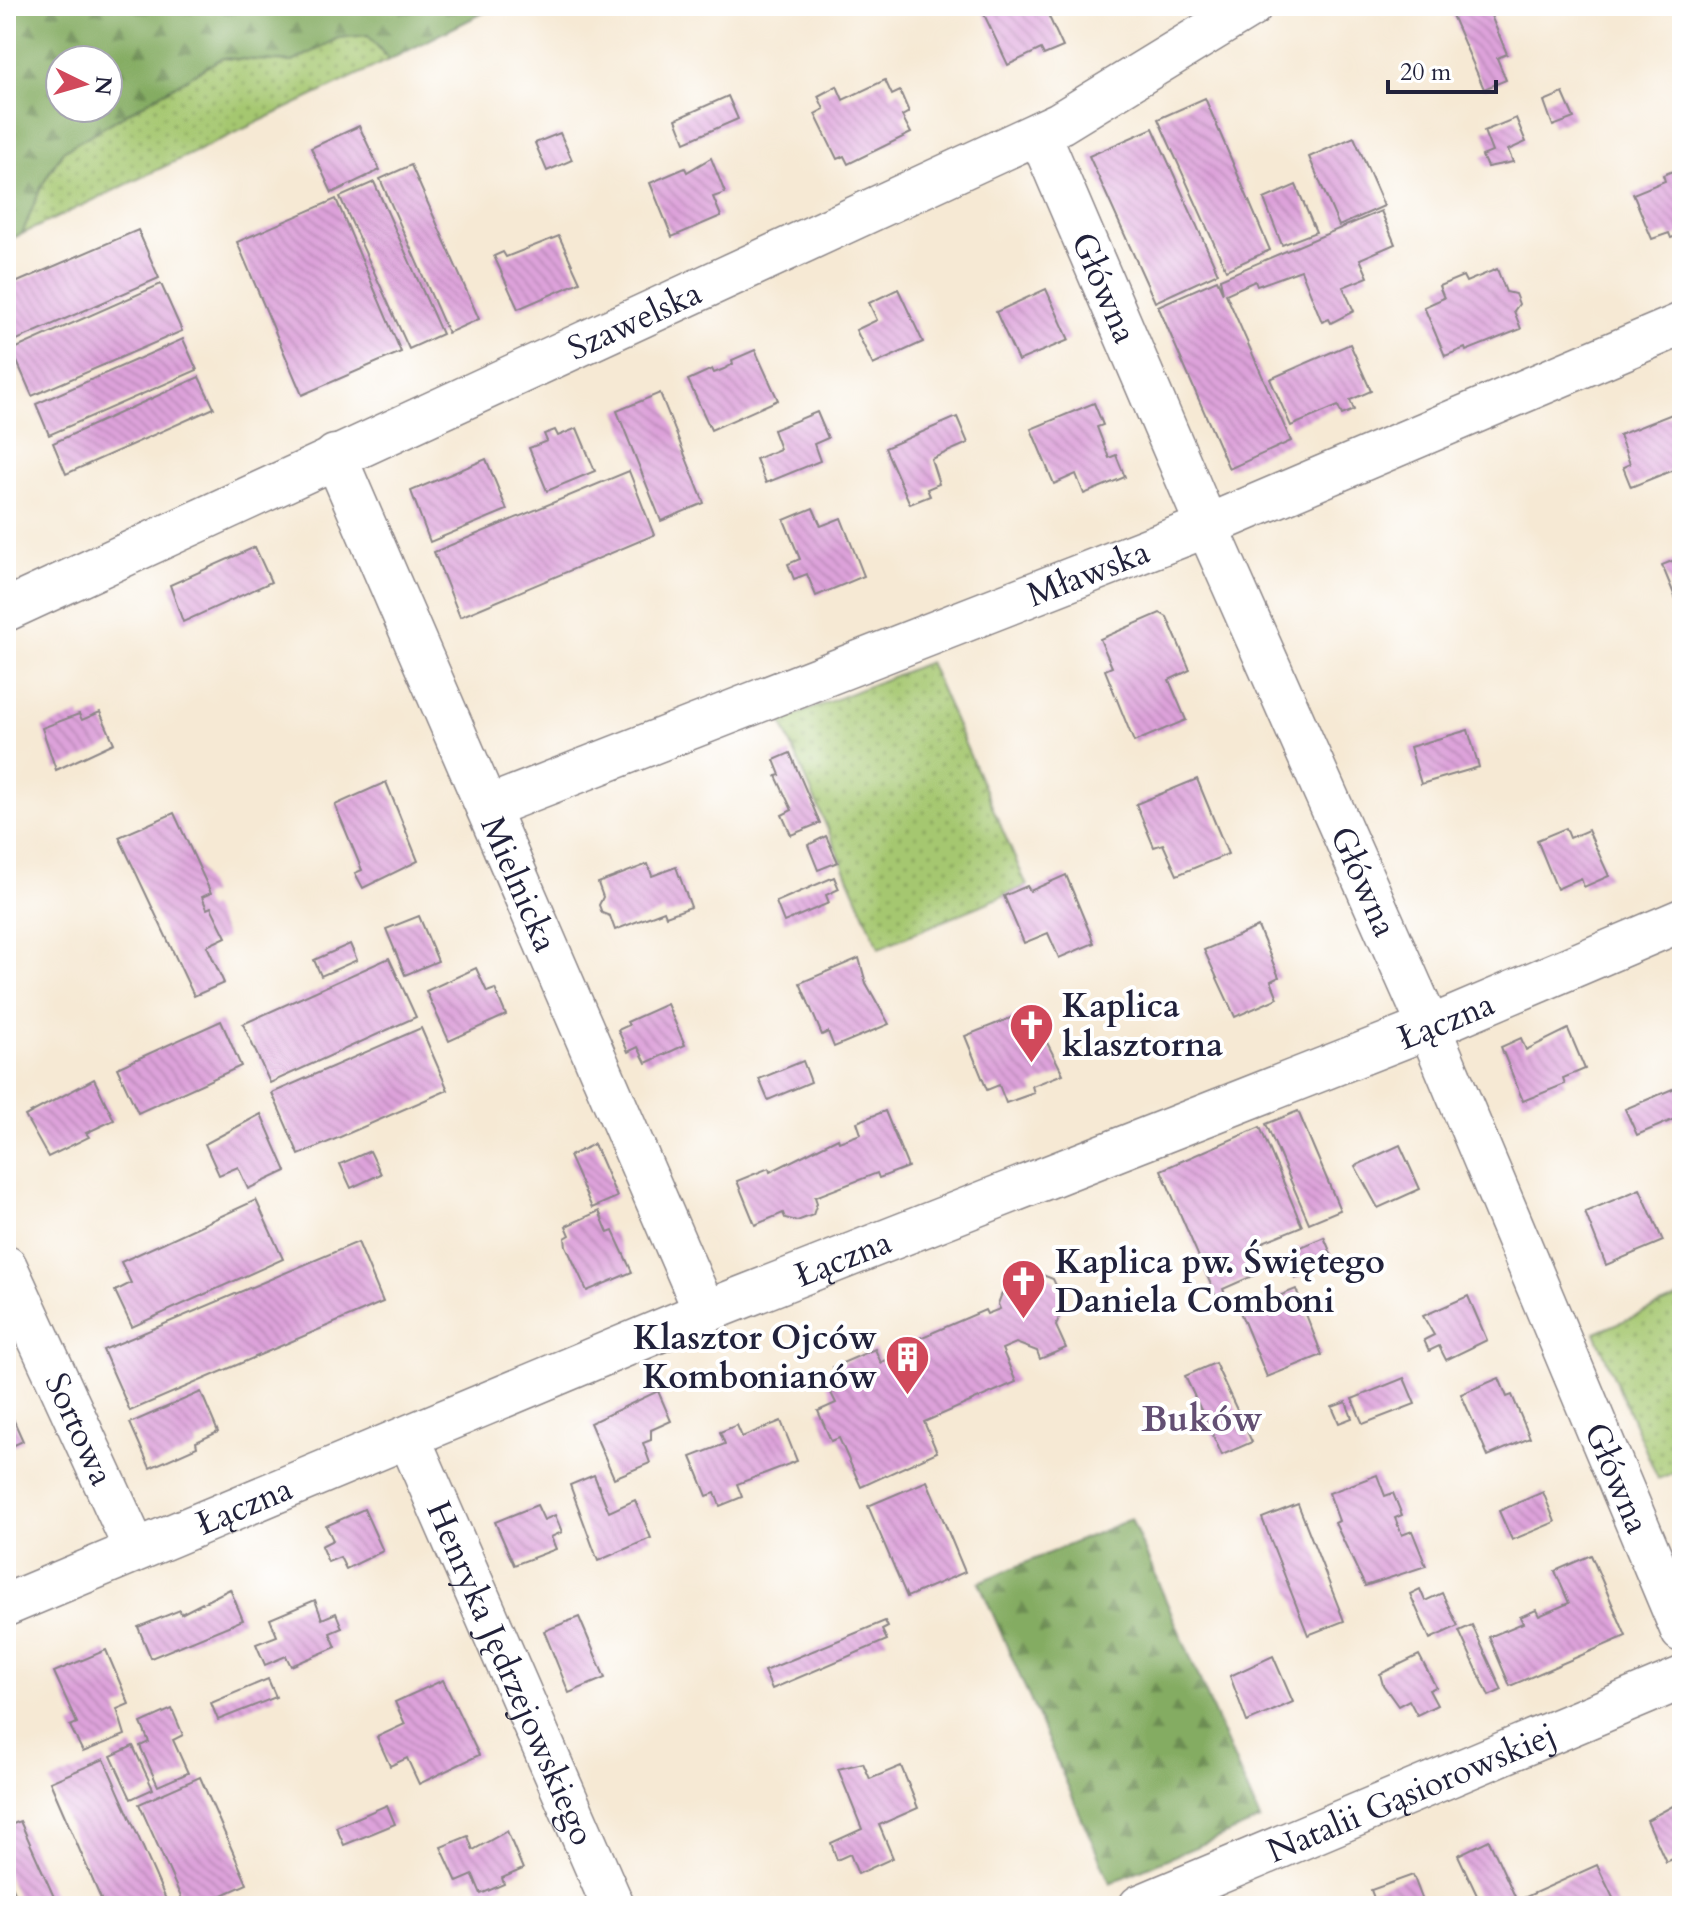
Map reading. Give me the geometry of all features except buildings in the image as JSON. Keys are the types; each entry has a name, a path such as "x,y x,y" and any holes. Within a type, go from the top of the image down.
{"street":[{"name":"Szawelska","path":"6,610 1039,133 1251,6"},
{"name":"Główna","path":"1039,133 1207,526 1429,1027 1682,1631"},
{"name":"Mławska","path":"488,807 1207,526 1682,324"},
{"name":"Mielnicka","path":"335,456 705,1312"},
{"name":"Łączna","path":"6,1605 705,1312 1429,1027 1682,920"},
{"name":"Sortowa","path":"6,1267 135,1549"},
{"name":"Henryka Jędrzejowskiego","path":"409,1438 613,1906"},
{"name":"Natalii Gąsiorowskiej","path":"1140,1906 1682,1678"}],"green space":[{"path":"6,6 497,6 389,60 368,35 338,38 293,62 222,58 124,115 124,44 44,44 44,124 109,124 63,151 41,187 22,234 6,241"},
{"path":"368,35 389,60 22,234 41,187 63,151 109,124 124,124 124,115 222,58 293,62 338,38"},
{"path":"929,662 1027,886 879,948 781,721"},
{"path":"1682,1296 1682,1469 1658,1479 1595,1333"},
{"path":"1131,1519 1260,1820 1110,1883 979,1582"}],"place":[{"name":"Kaplica klasztorna","path":"1031,1064"},
{"name":"Kaplica pw. Świętego Daniela Comboni","path":"1024,1320"},
{"name":"Klasztor Ojców Kombonianów","path":"908,1396"}],"district":[{"name":"Buków","path":"1202,1418"}]}
